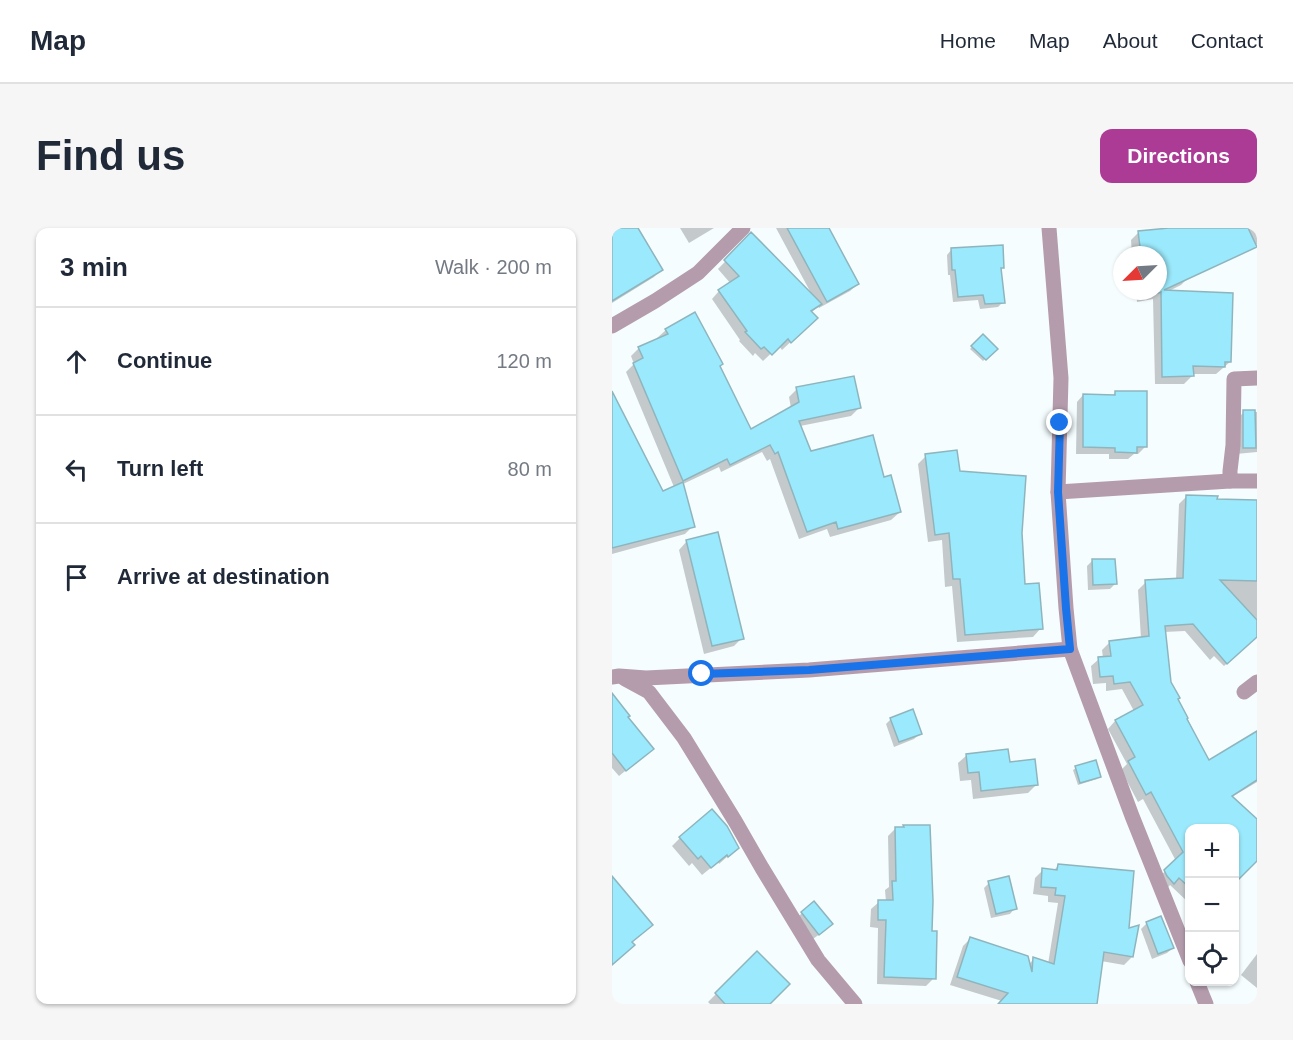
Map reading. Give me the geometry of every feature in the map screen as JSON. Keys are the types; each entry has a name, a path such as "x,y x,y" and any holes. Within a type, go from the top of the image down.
{"street":[{"path":"612,326 698,273 743,228"},
{"path":"1048,228 1061,378 1058,492 1070,649 1185,948"},
{"path":"1230,481 1234,379 1257,378"},
{"path":"1058,492 1257,481"},
{"path":"615,677 646,678 809,670 1070,649"},
{"path":"615,677 649,692 684,738 818,960 855,1004"},
{"path":"1244,692 1257,682"},
{"path":"1199,986 1206,1004"}],"building":[{"path":"612,228 638,228 663,270 612,301"},
{"path":"787,228 829,228 859,284 827,302"},
{"path":"1169,228 1248,228 1257,247 1167,289 1167,246 1140,246 1138,231"},
{"path":"751,232 822,304 811,311 818,318 791,343 788,339 772,355 764,347 761,349 745,332 747,331 718,290 739,276 724,260"},
{"path":"1003,245 1004,268 1001,268 1005,303 985,304 983,295 958,297 955,270 952,270 951,248"},
{"path":"1167,290 1233,293 1231,362 1225,362 1225,367 1193,366 1194,376 1162,377 1161,300 1167,300"},
{"path":"695,312 723,364 720,366 751,429 799,402 796,387 854,376 861,408 799,421 811,451 873,435 884,477 891,475 901,512 838,529 836,522 807,532 778,452 775,454 770,445 730,465 727,459 683,481 633,363 643,358 638,347 668,334 665,329"},
{"path":"983,334 998,349 986,360 971,346"},
{"path":"612,391 663,491 683,482 695,527 612,548"},
{"path":"1115,391 1147,391 1147,447 1137,447 1137,453 1115,452 1115,448 1083,447 1083,394 1115,395"},
{"path":"1243,410 1255,410 1256,448 1243,448"},
{"path":"957,450 960,471 1026,476 1022,533 1025,584 1039,583 1043,629 965,635 960,579 953,579 949,533 935,535 925,454"},
{"path":"1186,495 1218,496 1217,499 1257,500 1257,581 1220,580 1257,620 1257,637 1227,664 1193,624 1165,626 1171,682 1180,698 1178,699 1187,719 1209,760 1257,731 1257,780 1232,796 1257,819 1257,861 1239,879 1239,824 1185,824 1185,883 1179,878 1174,884 1167,876 1164,870 1183,852 1151,792 1146,795 1128,761 1135,757 1115,720 1143,705 1130,682 1114,684 1113,676 1100,677 1098,657 1111,656 1109,641 1149,636 1145,580 1183,578"},
{"path":"718,532 744,639 712,646 686,540"},
{"path":"1092,559 1115,559 1117,584 1093,585"},
{"path":"612,693 654,749 626,771 612,753"},
{"path":"913,709 922,734 899,742 890,718"},
{"path":"1008,749 1010,762 1035,759 1038,785 981,791 979,772 968,773 966,754"},
{"path":"1096,760 1101,777 1080,783 1075,766"},
{"path":"712,809 727,826 739,848 711,868 701,856 698,859 679,837"},
{"path":"903,825 930,825 932,931 937,931 936,979 884,977 886,920 878,920 878,900 893,900 892,881 896,881 895,827 904,827"},
{"path":"1058,864 1134,871 1129,928 1139,925 1133,957 1104,952 1097,1004 998,1004 1008,993 957,977 970,937 1028,956 1032,972 1033,957 1054,964 1065,896 1055,895 1056,888 1041,887 1042,868 1057,870"},
{"path":"612,876 653,925 632,942 635,945 612,965"},
{"path":"1009,876 1017,909 996,914 988,881"},
{"path":"814,901 833,924 819,935 801,912"},
{"path":"1161,916 1174,948 1158,954 1146,922"},
{"path":"757,951 790,984 770,1004 725,1004 715,993"}],"route":[{"path":"702,674 809,670 1070,649 1058,492 1060,423"}]}
